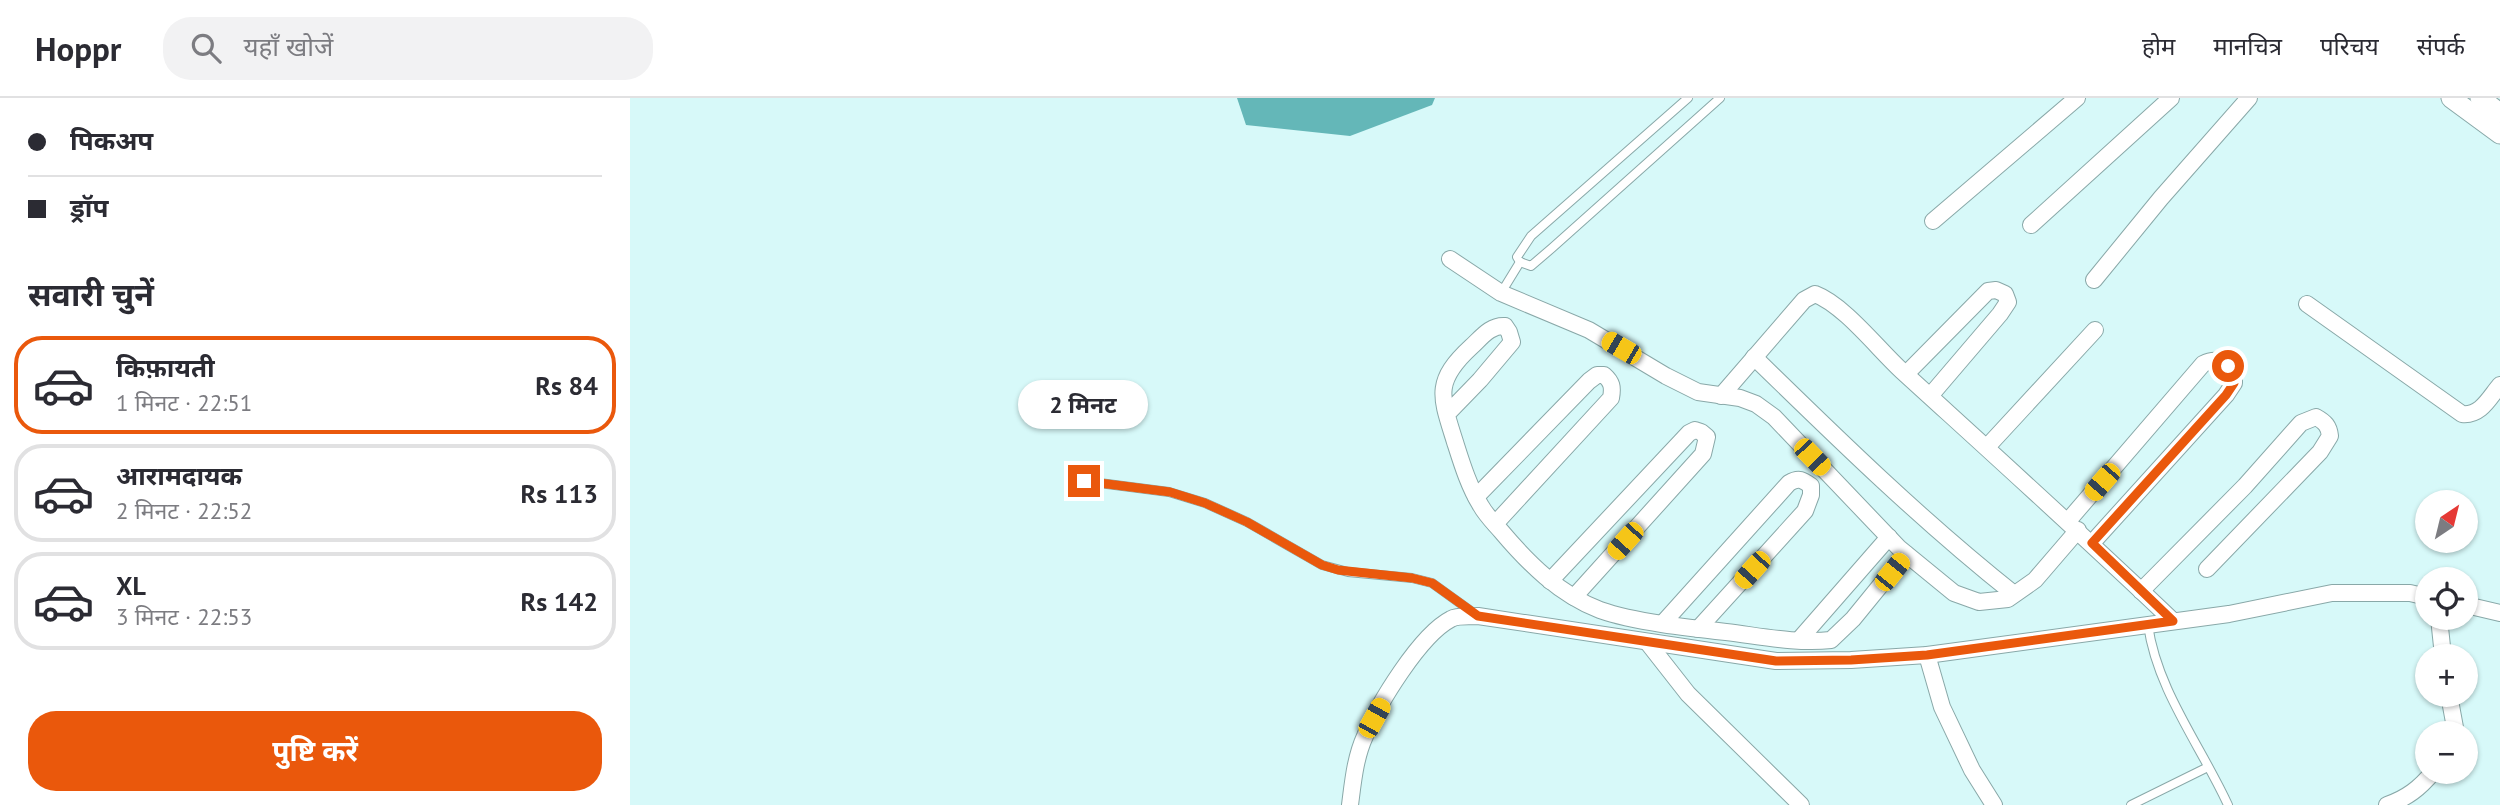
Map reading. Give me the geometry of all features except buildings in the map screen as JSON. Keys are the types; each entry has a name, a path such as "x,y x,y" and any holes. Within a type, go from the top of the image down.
{"street":[{"path":"1933,221 2077,98"},
{"path":"2031,225 2171,98"},
{"path":"2094,280 2161,198 2249,98"},
{"path":"2451,98 2500,134"},
{"path":"2480,98 2500,113"},
{"path":"1450,259 1501,293 1590,330 1698,392 1740,398 1756,404 1774,417 1906,554 1954,593 1979,603 2008,599 2035,580 2073,525 2203,364 2212,360 2228,366 2234,373 2234,383 2226,395 2092,543"},
{"path":"1906,374 1988,291 1996,290 2005,294 2008,302 2000,314 1930,396"},
{"path":"1721,396 1804,300 1815,294 1828,299 2173,621"},
{"path":"2307,303 2462,414 2470,415 2479,411 2500,385"},
{"path":"1447,414 1511,342 1505,326 1492,328 1451,367 1444,380 1443,399 1447,414 1464,470 1482,509 1517,549 1550,581 1600,610 1698,629 1799,640 1831,640 1853,619 1906,554"},
{"path":"1987,447 2095,330"},
{"path":"1754,357 1880,478 1967,557 2014,594"},
{"path":"1476,497 1589,380 1597,375 1604,375 1610,380 1613,387 1611,398 1495,524"},
{"path":"2141,591 2245,486 2301,423 2316,417 2323,421 2329,426 2330,436 2320,452 2207,569"},
{"path":"1550,581 1689,433 1695,430 1701,432 1707,438 1703,454 1574,597"},
{"path":"1663,623 1789,483 1796,479 1803,480 1811,486 1811,495 1805,511 1698,629"},
{"path":"1799,640 1889,537"},
{"path":"1350,805 1356,764 1365,736 1394,682 1433,632 1453,618 1478,616 1776,661 1851,660 1927,655 2229,614 2332,593 2415,594"},
{"path":"2478,608 2500,613"},
{"path":"1648,643 1688,694 1801,805"},
{"path":"1927,655 1942,707 1952,730 1994,805"},
{"path":"2388,805 2402,800 2423,784"}],"lane":[{"path":"1688,98 1531,236 1519,251 1517,257 1520,262 1531,265 1541,257 1720,98"},
{"path":"1501,293 1520,262"},
{"path":"1084,481 1170,492 1205,503 1247,522 1322,565 1338,570 1412,578 1432,583 1478,616"},
{"path":"2148,625 2151,645 2160,669 2228,805"},
{"path":"2131,805 2208,767"}],"water":[{"path":"1237,98 1435,98 1432,105 1350,136 1246,125"}],"route":[{"path":"1084,481 1170,492 1205,503 1247,522 1322,565 1348,572 1412,578 1432,583 1478,616 1776,661 1927,655 2173,621 2092,543 2226,395 2234,383 2234,373 2228,366"}]}
